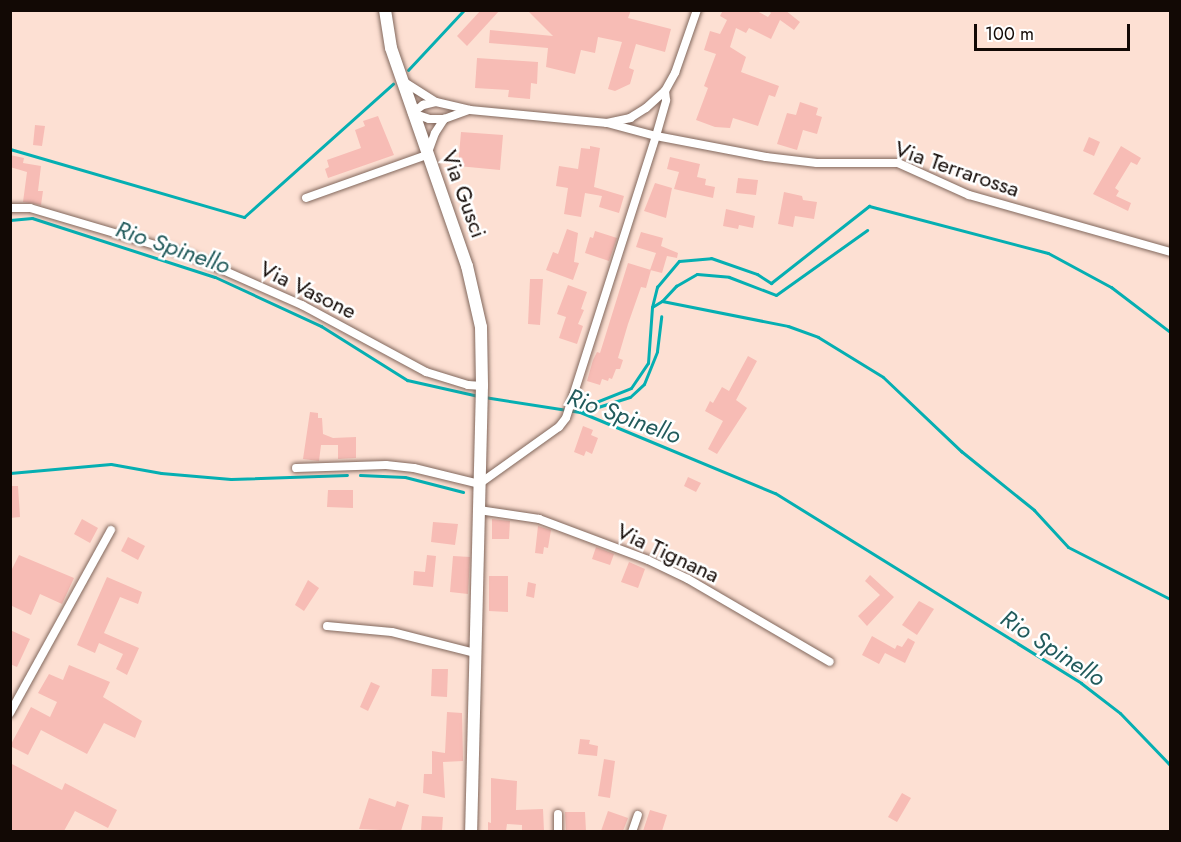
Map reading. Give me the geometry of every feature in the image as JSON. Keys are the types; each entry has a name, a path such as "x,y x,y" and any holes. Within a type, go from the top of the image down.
{"street":[{"name":"Via Gusci","path":"385,10 391,48 474,293 481,327 471,831"},
{"path":"401,80 436,102 470,110 607,123 630,118 646,108 665,91 675,73 697,10"},
{"path":"296,468 386,465 414,468 479,484 552,433 566,418 570,406 656,136 666,100 665,91"},
{"path":"412,113 423,105 436,102"},
{"path":"412,113 429,119 444,119 470,110"},
{"path":"306,198 427,155 435,133 444,119"},
{"name":"Via Terrarossa","path":"607,123 656,136 766,157 817,163 898,163 969,195 1170,252"},
{"name":"Via Vasone","path":"10,208 43,212 206,261 311,310 426,372 481,391"},
{"name":"Via Tignana","path":"478,510 539,519 648,560 688,579 830,662"},
{"path":"10,713 111,530"},
{"path":"327,626 392,632 475,653"},
{"path":"558,814 558,831"},
{"path":"632,831 638,815"}],"building":[{"path":"481,10 500,10 467,46 457,36"},
{"path":"527,10 631,10 628,18 671,29 665,52 636,44 629,68 634,70 630,84 615,91 608,89 622,42 598,37 595,53 581,50 575,74 546,67 548,48 489,43 490,30 553,36"},
{"path":"723,10 755,10 768,17 771,13 768,10 785,10 800,22 794,30 780,20 771,39 749,28 746,33 736,28 730,47 746,57 741,72 779,86 775,97 769,95 758,126 733,118 730,128 715,127 696,120 708,88 704,86 716,54 704,50 710,31 720,34 727,20 720,16"},
{"path":"477,58 538,62 537,84 531,83 530,99 508,97 509,90 475,88"},
{"path":"800,102 818,108 816,115 822,117 817,134 803,130 797,150 777,144 787,113 796,115"},
{"path":"378,116 394,155 328,178 325,169 329,167 327,160 361,148 355,130 365,126 363,121"},
{"path":"35,125 45,126 42,146 33,145"},
{"path":"461,132 503,135 500,170 458,166"},
{"path":"1089,137 1100,142 1094,156 1083,151"},
{"path":"590,146 600,148 594,187 624,196 619,213 599,207 602,196 585,193 581,217 564,214 568,188 556,186 559,166 578,169 581,148 590,149"},
{"path":"1121,146 1141,158 1137,165 1131,162 1115,188 1119,191 1116,196 1131,203 1128,211 1093,194"},
{"path":"10,155 24,158 23,163 41,166 38,191 43,191 41,205 23,202 27,172 10,167"},
{"path":"670,157 700,164 697,177 706,179 705,185 715,187 713,198 674,189 679,172 667,169"},
{"path":"738,178 758,180 756,195 736,193"},
{"path":"655,183 672,188 666,218 644,211"},
{"path":"784,192 802,196 803,200 817,202 814,219 795,216 793,227 778,224"},
{"path":"726,209 755,216 753,228 739,225 738,229 723,226"},
{"path":"567,229 578,233 574,262 579,263 573,280 546,270 553,252 558,254"},
{"path":"595,231 617,238 609,261 585,253 590,237 593,238"},
{"path":"641,232 663,238 661,246 678,253 677,258 667,256 662,273 650,270 656,253 636,247"},
{"path":"628,263 651,270 646,288 641,287 628,324 618,358 623,360 620,369 616,369 612,379 609,378 608,381 602,379 600,385 587,381 593,360 597,352 600,353"},
{"path":"530,279 543,279 540,325 528,324"},
{"path":"568,285 587,292 581,309 584,310 578,324 583,326 577,344 559,338 566,317 557,314"},
{"path":"748,356 757,361 736,400 747,408 717,454 708,449 723,421 705,411 710,401 713,403 722,387 729,391"},
{"path":"310,412 318,413 318,418 322,418 323,434 333,438 356,437 356,458 338,459 338,445 321,445 319,461 303,459"},
{"path":"583,426 593,430 591,435 598,438 592,454 586,451 584,456 574,452"},
{"path":"688,477 701,483 696,492 684,486"},
{"path":"10,486 18,486 20,517 10,518"},
{"path":"328,490 353,490 353,508 327,507"},
{"path":"82,519 98,528 90,543 74,534"},
{"path":"492,519 510,521 509,539 492,539"},
{"path":"433,522 458,524 455,545 431,542"},
{"path":"538,526 551,530 548,548 544,547 543,554 535,553"},
{"path":"128,537 145,546 138,560 121,551"},
{"path":"596,547 614,554 610,565 592,559"},
{"path":"19,555 74,578 62,604 40,594 31,615 10,605 10,573"},
{"path":"427,555 436,556 433,587 413,585 414,571 425,572"},
{"path":"453,556 470,557 468,594 450,592"},
{"path":"629,562 645,569 638,588 621,582"},
{"path":"870,575 894,597 867,626 858,616 880,595 865,581"},
{"path":"489,576 508,576 508,612 489,611"},
{"path":"107,577 142,592 138,604 120,597 104,633 139,648 127,675 116,669 123,654 99,643 95,653 77,645"},
{"path":"308,580 319,588 304,611 295,605"},
{"path":"528,582 536,584 534,598 526,596"},
{"path":"919,601 934,609 917,635 902,625"},
{"path":"10,630 30,639 17,667 10,664"},
{"path":"872,636 895,649 897,645 902,647 908,638 915,642 905,663 885,653 879,664 862,655"},
{"path":"69,665 110,682 103,697 142,721 135,738 104,723 87,754 41,730 28,755 10,746 31,707 50,717 57,702 38,693 49,674 63,680"},
{"path":"432,669 448,669 447,697 431,696"},
{"path":"371,682 380,686 368,711 360,707"},
{"path":"447,712 462,713 463,761 443,762 445,798 423,793 424,774 432,774 432,751 445,753"},
{"path":"580,739 590,740 589,744 598,746 597,756 578,754"},
{"path":"604,759 615,761 610,798 598,796"},
{"path":"10,763 62,790 65,783 117,810 108,828 75,811 64,831 10,831"},
{"path":"491,778 517,781 516,810 543,809 544,831 522,831 522,825 507,824 506,831 488,831 488,822 491,823"},
{"path":"902,793 911,798 897,822 888,817"},
{"path":"369,798 395,807 397,801 409,805 401,831 359,829"},
{"path":"650,810 667,815 662,831 643,831"},
{"path":"608,811 628,818 623,831 601,831"},
{"path":"565,812 585,812 586,831 566,831"},
{"path":"422,816 443,817 442,831 421,831"}],"waterway":[{"path":"408,70 464,10"},
{"path":"10,149 244,217 393,84"},
{"path":"652,307 657,287 679,261 711,258 757,274 771,283 869,206 1048,253 1111,287 1170,332"},
{"name":"Rio Spinello","path":"10,220 32,218 215,277 321,326 407,380 478,396"},
{"path":"662,301 676,286 697,274 729,277 776,295 867,230"},
{"path":"576,410 631,388 648,363 652,307 662,301 788,326 818,337 883,377 961,451 1034,510 1068,547 1170,599"},
{"path":"582,412 630,397 644,384 657,351 661,316"},
{"name":"Rio Spinello","path":"484,397 580,412 775,493 1081,683 1120,713 1170,765"},
{"path":"10,473 111,464 161,473 231,479 347,475"},
{"path":"360,475 405,477 463,492"}]}
